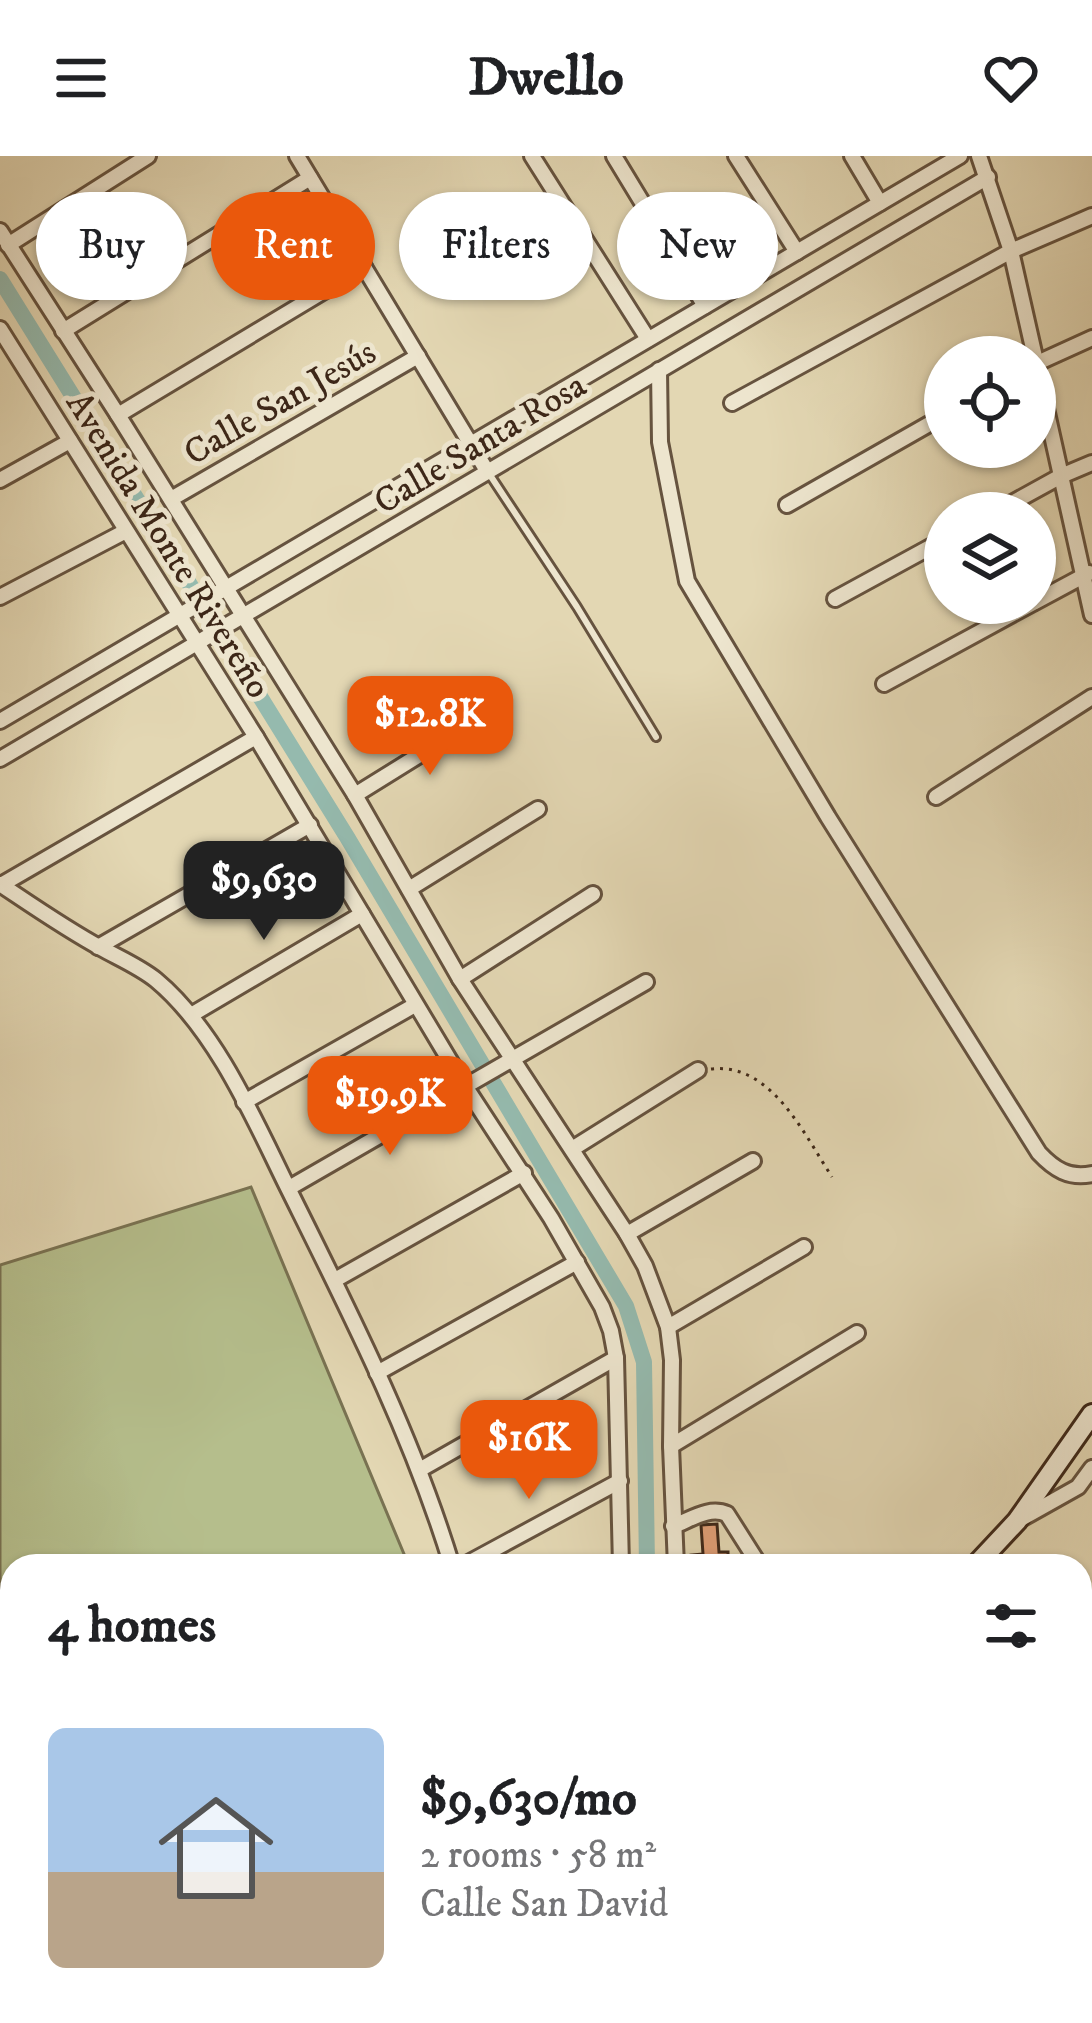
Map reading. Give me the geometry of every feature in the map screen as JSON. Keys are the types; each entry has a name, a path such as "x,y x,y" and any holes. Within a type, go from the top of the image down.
{"main road":[{"path":"986,1554 1016,1521 1092,1414"}],"street":[{"path":"4,238 148,156"},
{"path":"297,156 318,192"},
{"path":"532,156 648,339"},
{"path":"614,156 705,306"},
{"path":"736,156 797,252"},
{"path":"852,156 880,203"},
{"name":"Calle Santa Rosa","path":"0,721 960,156"},
{"path":"979,156 1011,251 1030,336"},
{"name":"Calle Santa Rosa","path":"0,759 988,177"},
{"path":"63,331 310,178"},
{"path":"732,403 1011,251 1092,216"},
{"name":"Avenida Monte Rivereño","path":"4,238 355,795 460,979 645,1266 668,1327 672,1360 675,1554"},
{"path":"375,285 488,472"},
{"path":"118,415 309,300"},
{"name":"Avenida Monte Rivereño","path":"0,328 310,825 415,1005 524,1173 607,1319 616,1358 621,1554"},
{"path":"1056,353 1092,338"},
{"path":"0,364 17,355"},
{"name":"Calle San Jesús","path":"171,499 418,356"},
{"path":"659,370 660,442 686,581 1039,1153 1055,1170 1092,1174"},
{"path":"787,505 924,427"},
{"path":"0,480 70,441"},
{"path":"1056,454 1088,574 1092,615"},
{"path":"1032,492 1092,463"},
{"path":"0,598 126,531"},
{"path":"835,599 924,550"},
{"path":"1056,591 1088,574"},
{"path":"884,684 995,624"},
{"path":"935,797 1092,697"},
{"path":"355,795 479,718"},
{"path":"256,737 0,884 157,981 191,1015 244,1102 335,1280 421,1469 448,1554"},
{"path":"409,889 538,809"},
{"path":"98,947 310,825"},
{"path":"460,979 593,894"},
{"path":"191,1015 362,914"},
{"path":"289,1188 646,982"},
{"path":"244,1102 415,1005"},
{"path":"572,1149 698,1070"},
{"path":"627,1234 754,1161"},
{"path":"335,1280 524,1173"},
{"path":"668,1327 804,1247"},
{"path":"377,1372 577,1262"},
{"path":"671,1446 856,1334"},
{"path":"421,1469 616,1358"},
{"path":"1016,1521 1078,1487 1092,1468"},
{"path":"485,1554 620,1481"},
{"path":"674,1526 719,1511 727,1514 752,1554"}],"lane":[{"path":"488,472 656,737"}],"path":[{"path":"698,1070 733,1067 765,1086 791,1115 832,1177"}],"green space":[{"path":"251,1187 404,1554 0,1554 0,1265"}],"building":[{"path":"717,1524 719,1552 728,1554 703,1554 701,1525"}],"waterway":[{"path":"0,279 192,588"},
{"path":"223,637 626,1306 644,1362 647,1554"}]}
